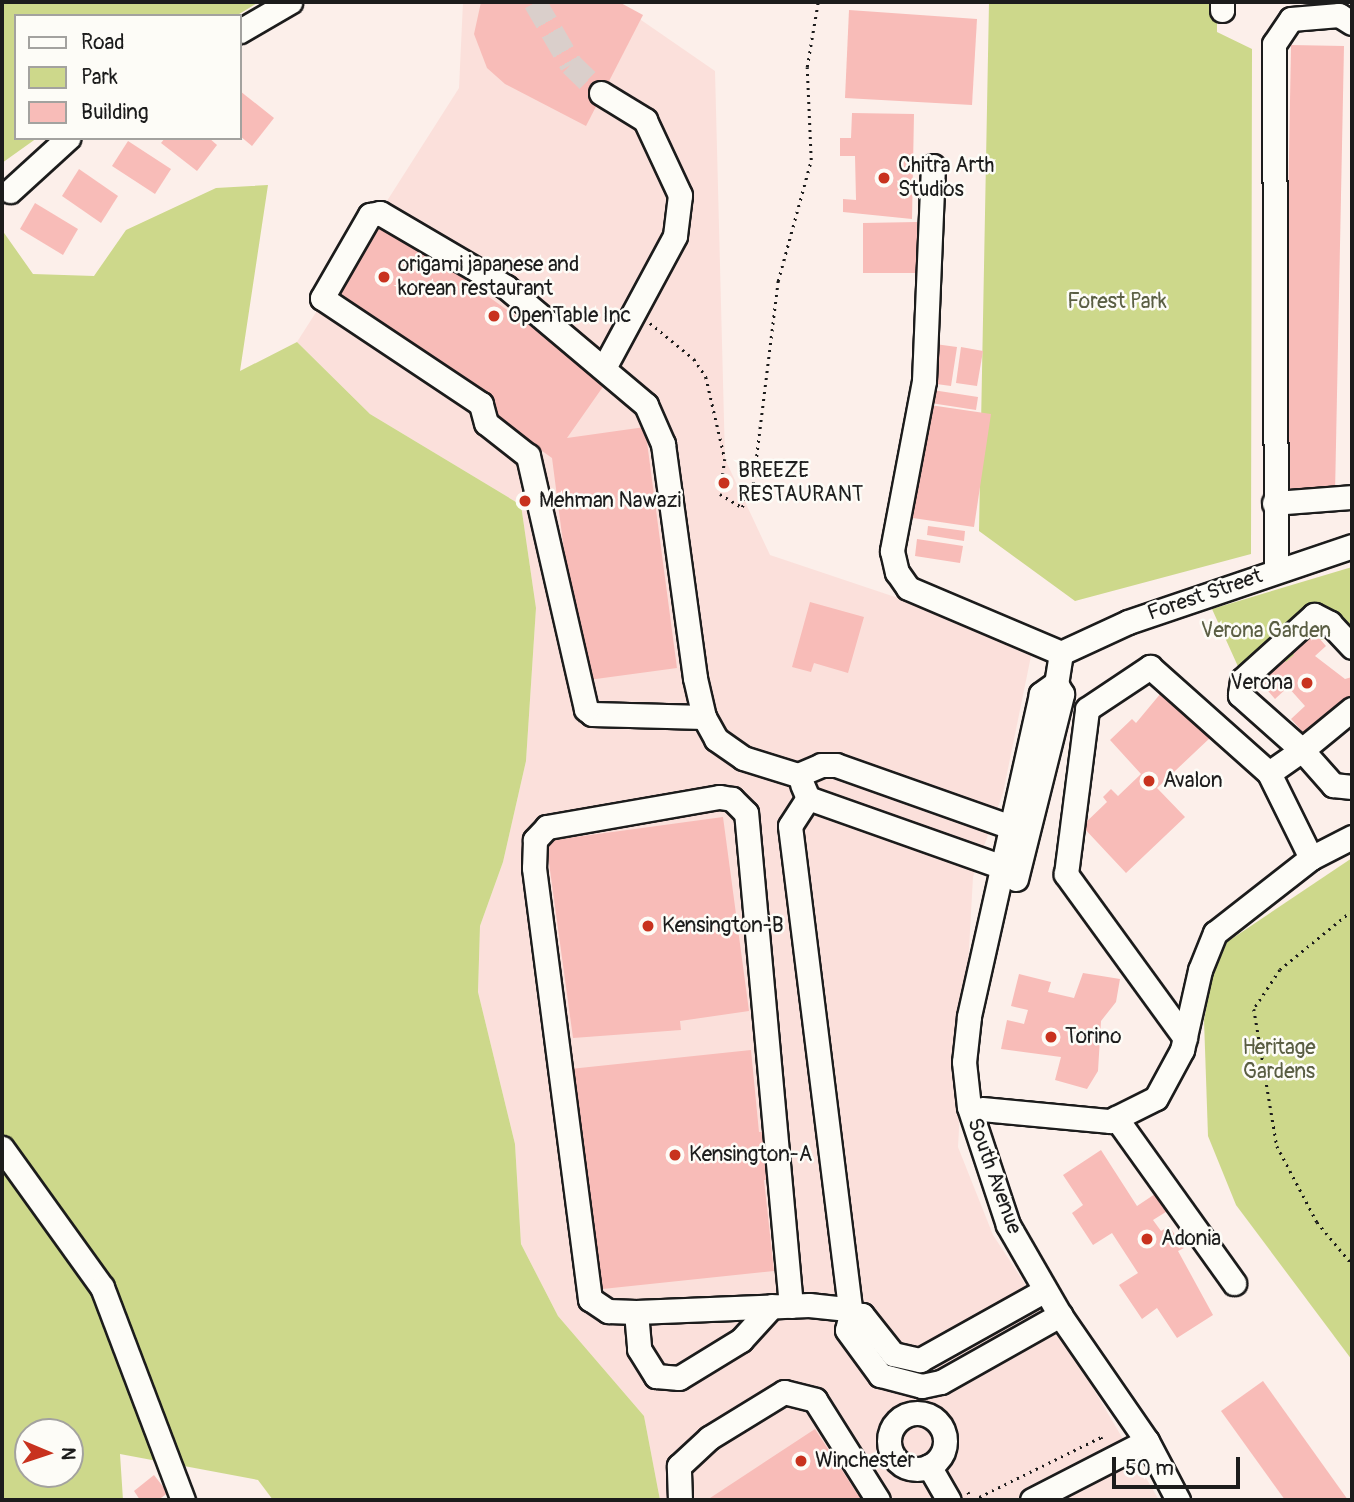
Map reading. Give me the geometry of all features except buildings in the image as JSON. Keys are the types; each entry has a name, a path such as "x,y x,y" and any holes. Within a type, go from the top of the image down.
{"street":[{"path":"242,30 290,2"},
{"path":"1276,570 1274,44 1279,31 1298,17 1339,15 1352,23"},
{"path":"601,93 645,120 680,195 675,236 605,366"},
{"path":"10,191 66,140"},
{"path":"933,166 924,381 892,551 897,572 908,588 1061,653"},
{"path":"704,716 592,714 586,709 528,456 486,423 481,404 321,293 370,215 380,213 506,287 605,366 646,405 663,444 704,716 716,739 743,758 798,775 821,765 836,765 1014,828"},
{"path":"1274,503 1352,497"},
{"name":"Forest Street","path":"1061,653 1128,622 1352,546"},
{"path":"1352,647 1330,623 1314,615 1242,680 1240,695 1302,750 1333,785 1352,787"},
{"name":"South Avenue","path":"1061,653 1056,683 1041,694 1014,828 969,1017 964,1062 979,1150 1008,1225 1060,1315 1147,1441 1178,1500"},
{"path":"1185,1038 1066,874 1087,709 1150,667 1269,773 1311,858"},
{"path":"1056,683 1062,694 990,968 974,1056 982,1109 1022,1228 1196,1500"},
{"path":"1269,773 1352,709"},
{"path":"798,775 808,798 1003,867"},
{"path":"781,1306 746,813 732,799 719,797 547,827 535,840 534,867 590,1299 608,1311 781,1306 849,1311 862,1315 893,1354 920,1360 1045,1290"},
{"path":"808,798 790,826 845,1245 849,1311 847,1330 880,1376 922,1385 941,1382 1060,1315"},
{"path":"982,1109 1116,1118 1156,1098 1185,1038 1215,933 1311,858 1352,837"},
{"path":"1116,1118 1234,1283"},
{"path":"2,1148 102,1287 183,1500"},
{"path":"636,1312 639,1349 656,1376 679,1378 741,1340 781,1306"},
{"path":"680,1500 679,1466 709,1438 784,1392 815,1400 878,1500"},
{"path":"1032,1500 1147,1441"},
{"path":"929,1466 949,1500"}],"path":[{"path":"634,309 694,359 706,377 725,459 720,494 742,507 752,484 778,281 811,160 807,67 818,2"},
{"path":"1352,911 1280,970 1254,1009 1277,1146 1317,1222 1352,1264"}],"shaded area":[{"path":"463,2 615,2 715,71 725,459 770,555 904,600 1031,656 1003,793 973,877 958,1147 993,1235 1090,1383 1159,1500 660,1500 644,1416 558,1316 521,1244 515,1144 478,992 480,926 503,862 526,761 536,608 521,505 370,414 297,342 459,88"}],"green space":[{"path":"2,2 259,2 239,14 14,14 14,140 34,140 2,163"},
{"name":"Forest Park","path":"989,2 1217,2 1217,32 1252,49 1251,554 1075,601 979,531"},
{"path":"268,185 240,371 297,342 370,414 521,505 536,608 526,761 503,862 480,926 478,992 515,1144 521,1244 558,1316 644,1416 660,1500 273,1500 258,1480 120,1454 123,1500 2,1500 2,230 33,274 94,276 126,230 216,188"},
{"name":"Verona Garden","path":"1352,567 1352,625 1307,647 1250,693 1212,609"},
{"name":"Heritage Gardens","path":"1352,858 1352,1360 1236,1205 1208,1136 1204,1020 1212,977 1227,942"}],"tunnel":[{"path":"535,2 571,64 601,93"}],"place":[{"name":"Chitra Arth Studios","path":"884,178"},
{"name":"origami japanese and korean restaurant","path":"384,277"},
{"name":"OpenTable Inc","path":"494,316"},
{"name":"BREEZE RESTAURANT","path":"724,483"},
{"name":"Mehman Nawazi","path":"525,501"},
{"name":"Verona","path":"1307,683"},
{"name":"Avalon","path":"1149,781"},
{"name":"Kensington-B","path":"648,926"},
{"name":"Torino","path":"1051,1037"},
{"name":"Kensington-A","path":"675,1155"},
{"name":"Adonia","path":"1147,1239"},
{"name":"Winchester","path":"801,1461"}]}
